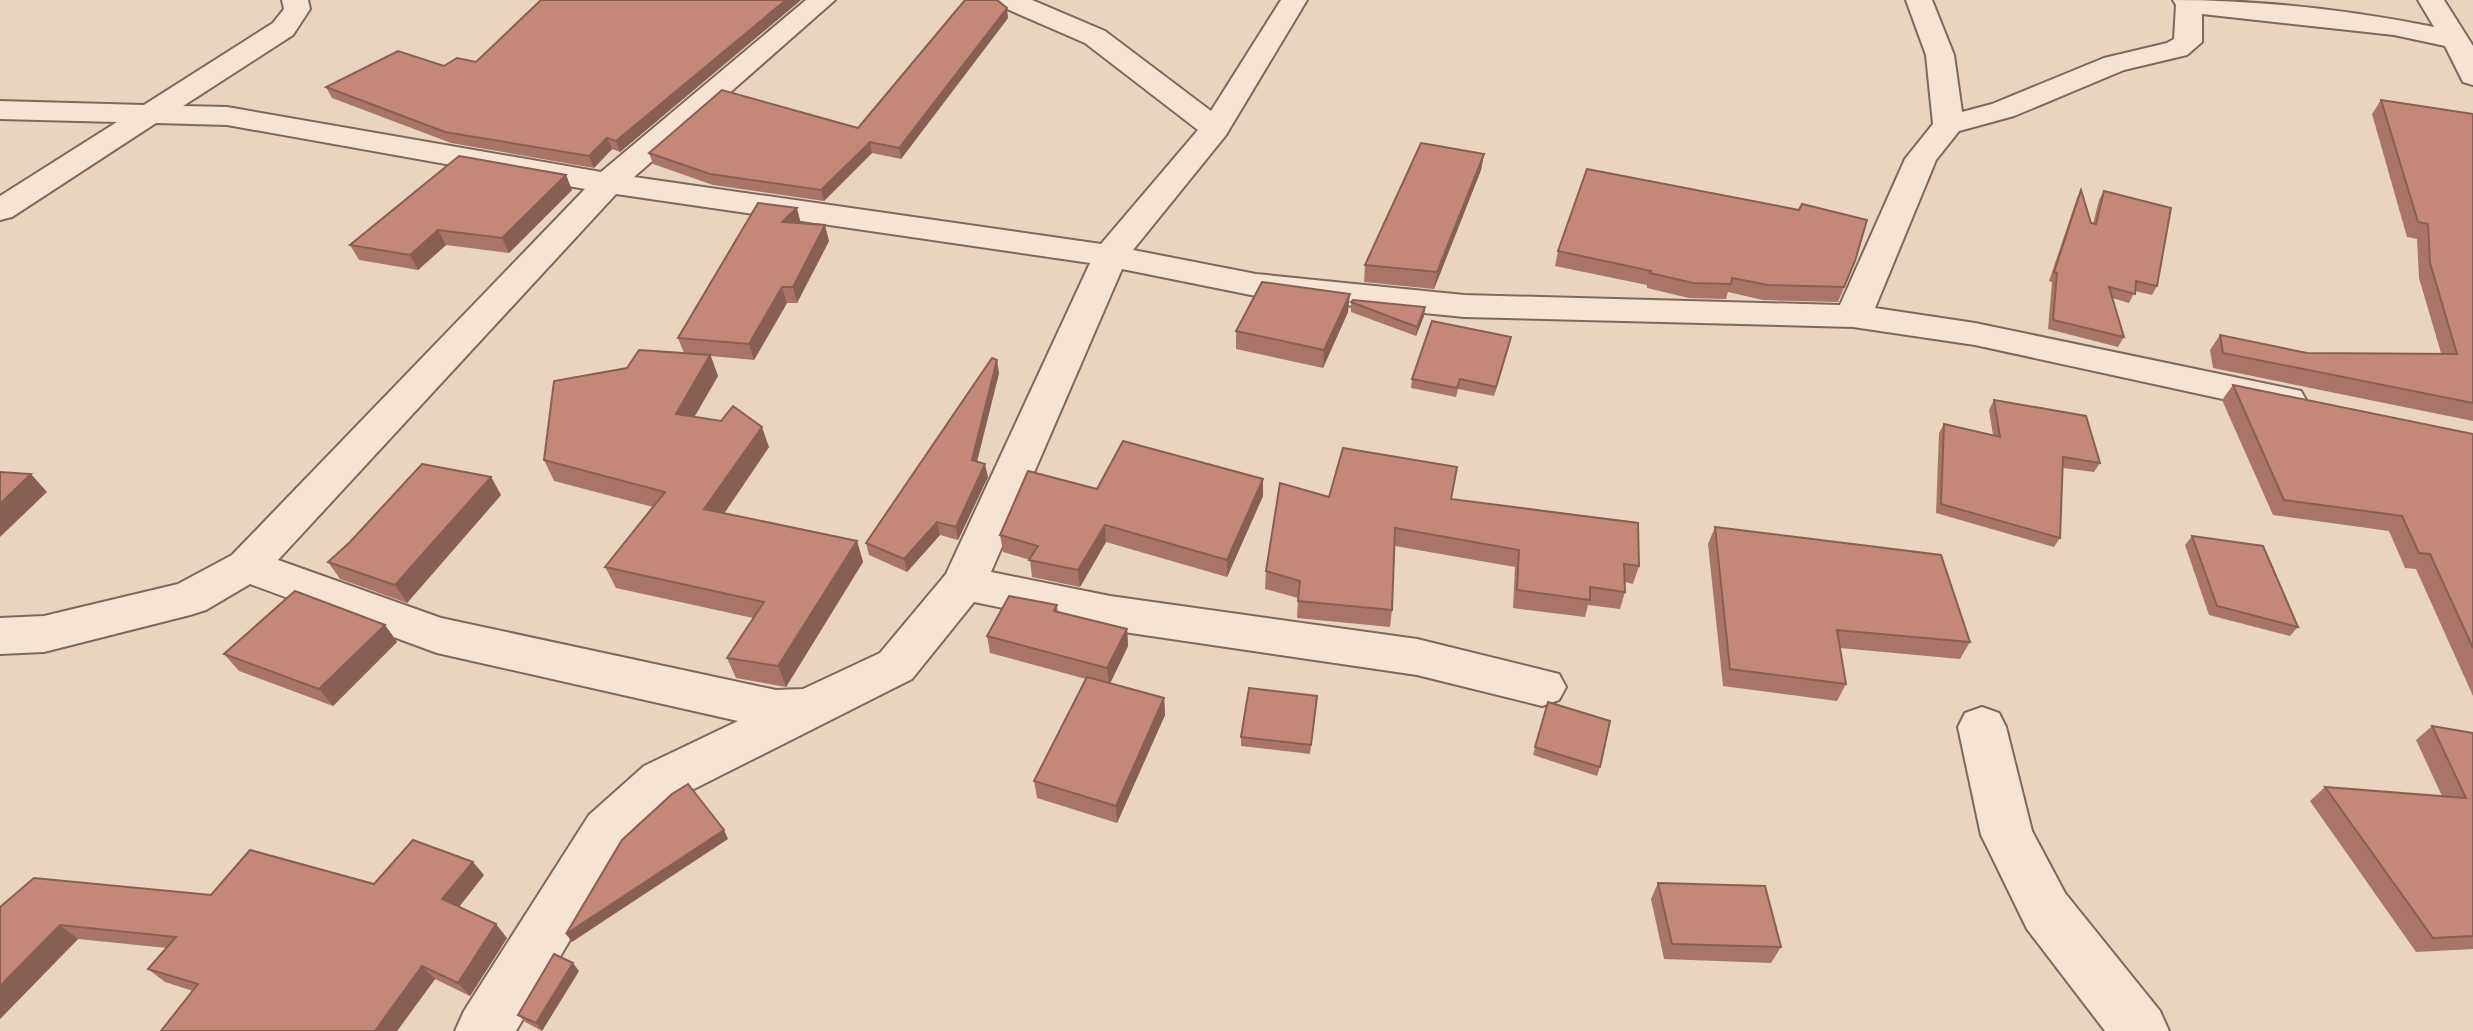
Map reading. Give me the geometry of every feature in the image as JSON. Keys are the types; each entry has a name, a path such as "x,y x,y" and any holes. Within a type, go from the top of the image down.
{"street":[{"path":"0,210 283,29 297,9 295,0"},
{"path":"0,636 44,634 190,598 247,566 608,183 822,0"},
{"path":"1009,0 1095,37 1215,129"},
{"path":"1919,0 1940,55 1948,125"},
{"path":"2431,0 2456,40 2473,76"},
{"path":"484,1031 607,831 662,781 805,708 896,666 964,583 1110,256 1215,129 1285,1"},
{"path":"1853,316 1921,159 1948,125 2003,110 2114,64 2177,49 2188,42 2187,3 2394,27 2456,40"},
{"path":"0,110 227,116 608,183 1110,256 1256,285 1464,306 1853,316 1975,334 2318,406"},
{"path":"247,566 437,635 776,710 805,708"},
{"path":"964,583 1110,613 1417,657 1542,687"},
{"path":"1982,727 2007,835 2046,911 2140,1031"}],"building":[{"path":"541,0 786,0 616,141 607,138 589,156 445,132 326,87 398,51 444,66 457,58 476,62"},
{"path":"965,0 997,0 1007,8 899,148 870,142 821,190 710,174 649,153 722,90 858,128"},
{"path":"2381,100 2473,114 2473,403 2223,353 2220,335 2307,353 2457,354 2430,263 2428,224 2418,222"},
{"path":"1421,143 1484,154 1437,272 1365,265"},
{"path":"459,156 566,175 502,238 438,230 410,255 350,245"},
{"path":"1587,169 1799,210 1802,204 1867,220 1844,287 1768,285 1732,278 1731,284 1693,283 1558,251"},
{"path":"2081,190 2091,223 2096,224 2104,191 2171,208 2157,286 2136,281 2135,294 2109,287 2124,337 2053,320 2057,273 2054,272"},
{"path":"758,203 797,208 782,222 825,225 793,287 782,287 749,344 678,338"},
{"path":"1262,282 1350,294 1324,350 1236,331"},
{"path":"1351,302 1425,307 1417,327"},
{"path":"1432,321 1511,337 1496,387 1460,379 1457,388 1412,379"},
{"path":"639,350 710,355 676,414 721,421 733,406 762,427 704,509 857,541 778,666 727,658 764,602 605,567 665,492 544,460 554,381 627,368"},
{"path":"992,358 997,360 972,460 985,464 956,527 937,522 904,559 866,543"},
{"path":"2233,385 2473,434 2473,648 2430,554 2419,553 2402,516 2284,500"},
{"path":"1994,400 2086,416 2100,463 2063,457 2060,538 1941,504 1944,424 2000,437"},
{"path":"1123,441 1263,479 1227,560 1105,525 1078,570 1029,560 1038,546 1000,535 1028,471 1097,489"},
{"path":"1343,448 1457,467 1451,499 1638,523 1639,566 1624,564 1625,592 1590,587 1590,600 1517,590 1519,550 1395,528 1392,610 1298,601 1300,581 1266,571 1280,483 1329,497"},
{"path":"422,464 491,477 395,585 328,562 350,542"},
{"path":"0,472 31,474 0,504"},
{"path":"1715,527 1941,555 1970,642 1837,630 1846,684 1730,669"},
{"path":"2192,536 2263,546 2298,627 2217,606"},
{"path":"295,591 385,625 319,689 224,654"},
{"path":"1009,596 1057,605 1054,611 1127,629 1107,668 987,636"},
{"path":"1087,677 1164,698 1116,806 1034,781"},
{"path":"1249,688 1317,696 1311,745 1241,737"},
{"path":"1548,702 1610,721 1600,767 1535,747"},
{"path":"2432,726 2473,733 2473,936 2433,938 2325,787 2466,798"},
{"path":"688,784 724,830 566,934 622,840 672,794"},
{"path":"413,840 473,862 442,899 496,924 458,983 422,966 375,1031 161,1031 198,984 148,969 176,937 60,925 0,986 0,907 34,878 211,895 250,850 374,884"},
{"path":"1658,883 1765,886 1781,947 1672,944"},
{"path":"554,954 573,963 536,1023 518,1015"}]}
